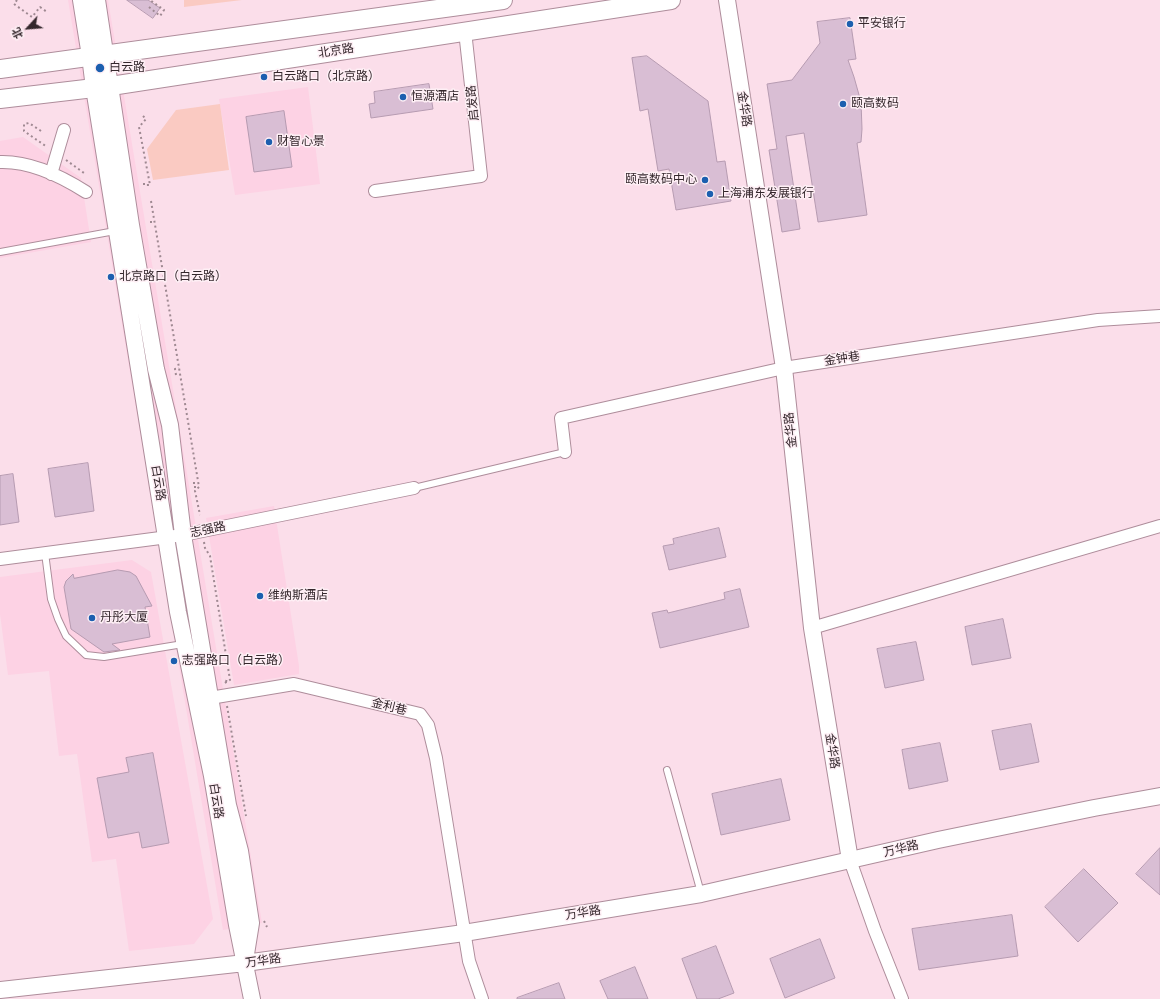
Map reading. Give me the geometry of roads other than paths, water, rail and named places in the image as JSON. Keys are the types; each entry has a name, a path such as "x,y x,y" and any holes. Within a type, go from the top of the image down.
{"main road":[{"path":"0,69 503,0"},
{"name":"北京路","path":"0,99 102,87 672,0"}],"street":[{"name":"白云路","path":"81,0 98,55"},
{"name":"白云路","path":"97,0 98,55 117,231 178,612 212,776 236,925 252,999"},
{"name":"金华路","path":"727,0 784,368 812,628 850,860"},
{"name":"启发路","path":"375,191 481,176 465,31"},
{"name":"白云路","path":"102,87 131,225 156,369 170,425 183,535 228,805 240,851 251,923 245,964"},
{"path":"51,174 64,130"},
{"path":"0,162 32,166 70,181 86,192"},
{"name":"金钟巷","path":"565,452 561,418 784,368 1098,320 1160,316"},
{"name":"志强路","path":"0,559 166,538 414,488"},
{"path":"812,628 1160,526"},
{"name":"金利巷","path":"210,698 294,684 420,714 428,725 436,758 469,961 482,999"},
{"name":"万华路","path":"0,990 245,964 464,932 701,894 938,840 1160,796"},
{"path":"850,860 875,931 902,999"}],"lane":[{"path":"0,252 117,231"},
{"path":"414,488 565,452"},
{"path":"45,553 51,600 58,619 66,636 86,655 104,657 185,644"},
{"path":"667,770 701,894"}],"place":[{"name":"平安银行","path":"850,24"},
{"name":"白云路","path":"100,68"},
{"name":"白云路口（北京路）","path":"264,77"},
{"name":"恒源酒店","path":"403,97"},
{"name":"颐高数码","path":"843,104"},
{"name":"财智心景","path":"269,142"},
{"name":"颐高数码中心","path":"705,180"},
{"name":"上海浦东发展银行","path":"710,194"},
{"name":"北京路口（白云路）","path":"111,277"},
{"name":"维纳斯酒店","path":"260,596"},
{"name":"丹彤大厦","path":"92,618"},
{"name":"志强路口（白云路）","path":"174,661"}]}
